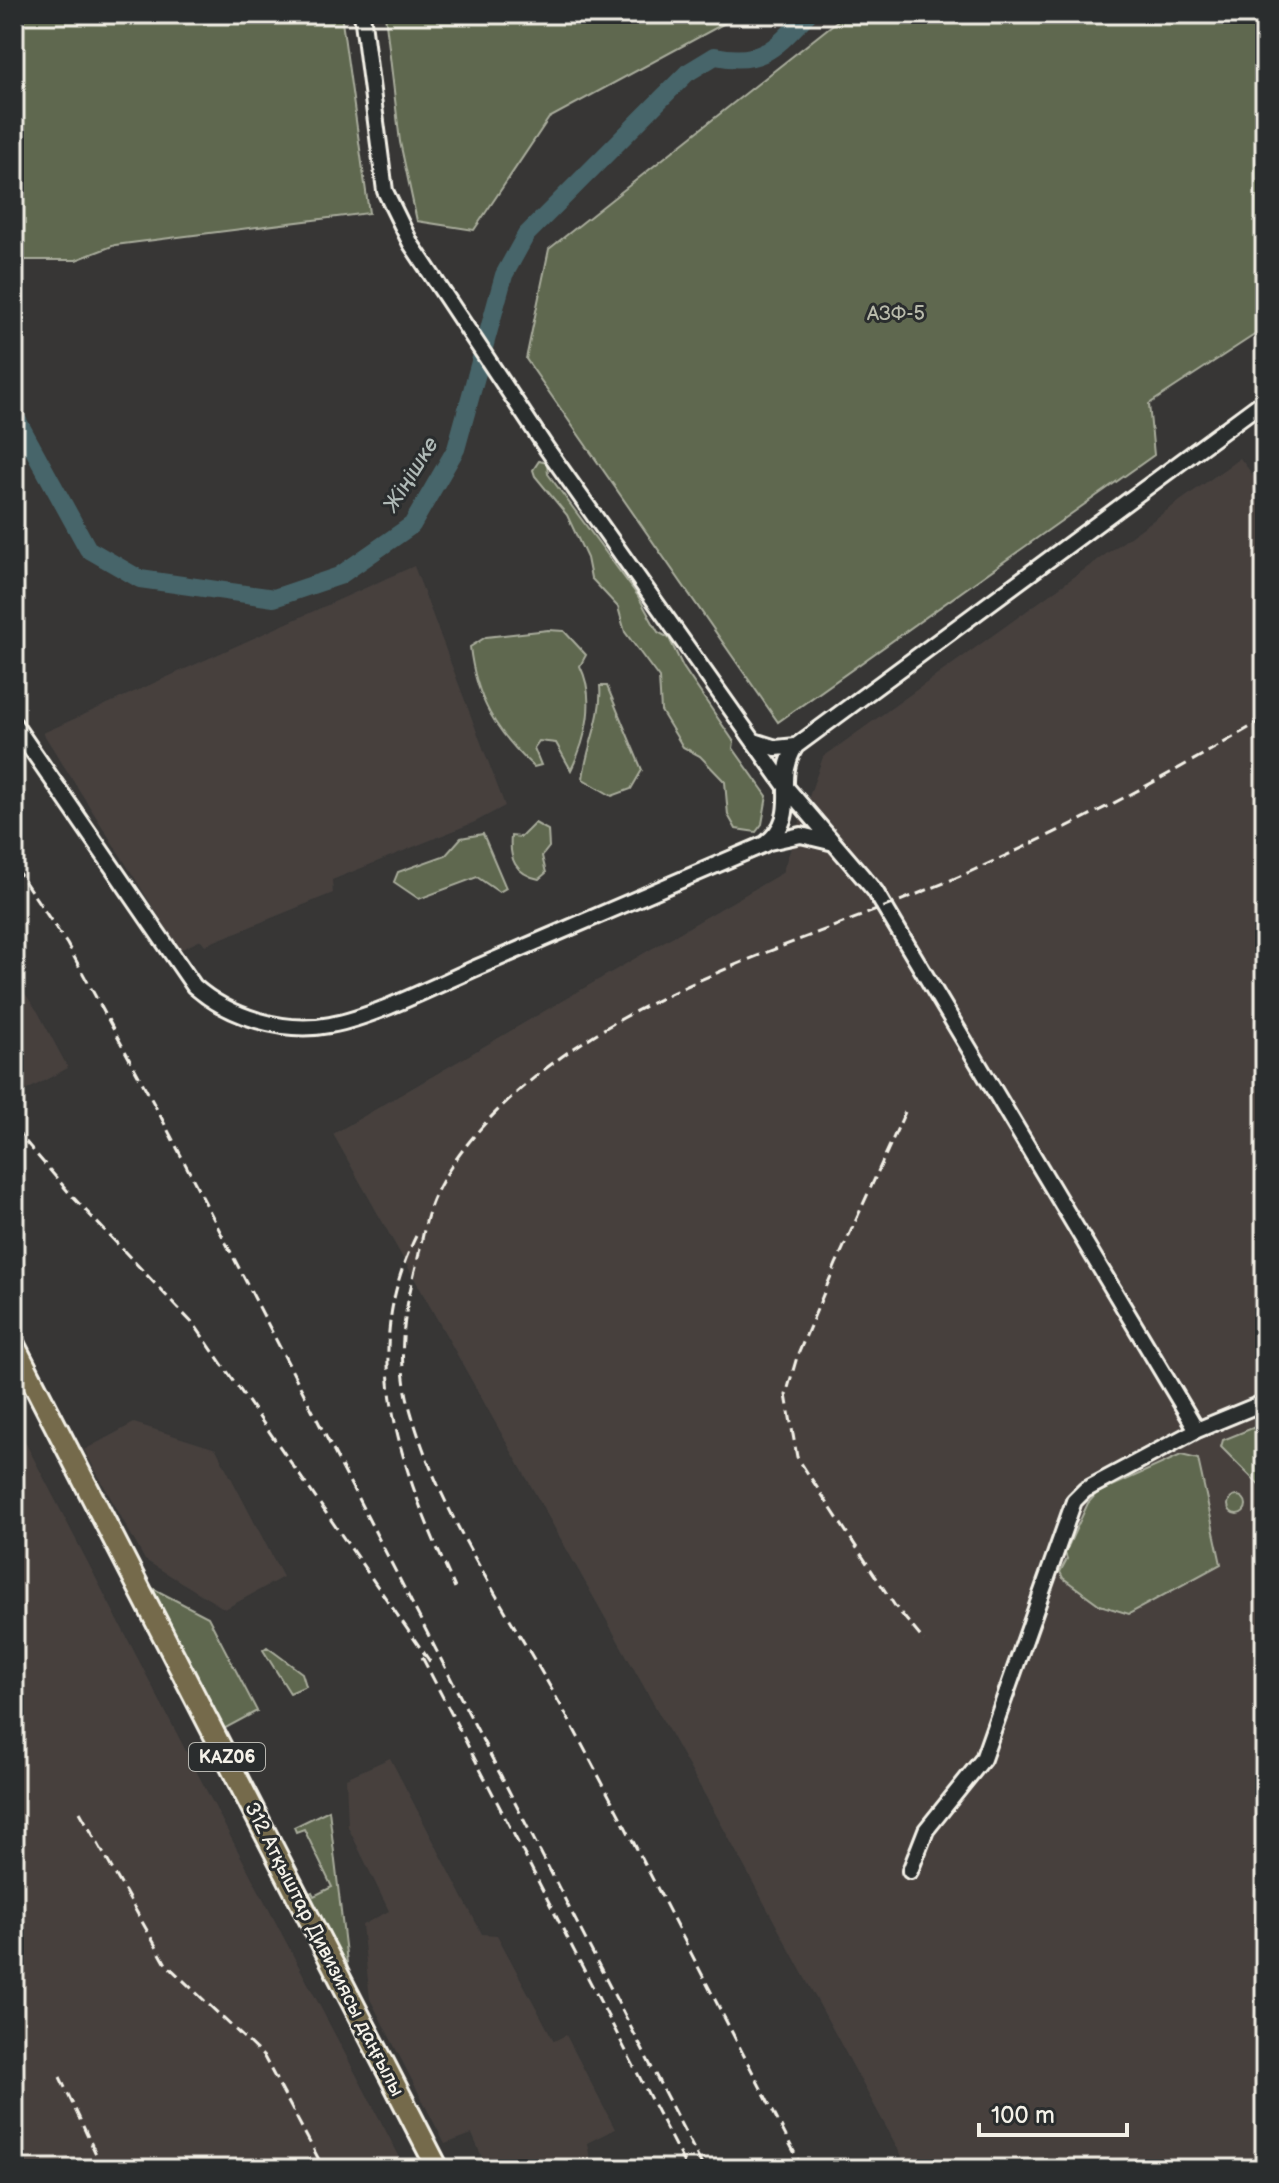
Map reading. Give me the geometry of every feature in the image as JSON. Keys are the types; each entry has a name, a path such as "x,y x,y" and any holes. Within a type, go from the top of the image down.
{"highway":[{"name":"312 Атқыштар Дивизиясы даңғылы","path":"14,1345 438,2169"}],"street":[{"path":"362,14 385,191 411,244 547,449 786,787 875,891 1197,1430"},
{"path":"765,844 783,824 788,808 787,764 796,746 1265,400"},
{"path":"14,724 194,986 213,1003 271,1023 331,1025 765,844 801,835 832,843"},
{"path":"753,740 776,748 796,746"},
{"path":"910,1871 926,1830 983,1759 1074,1501 1085,1490 1197,1430 1265,1402"}],"shaded area":[{"path":"1240,458 1265,491 1265,2169 909,2169 720,1822 333,1134 782,873 823,757"},
{"path":"414,566 505,806 475,822 332,880 333,893 205,945 201,940 180,950 43,733"},
{"path":"14,978 38,1012 68,1068 14,1097"},
{"path":"134,1423 216,1449 283,1577 225,1609 145,1560 84,1450"},
{"path":"23,1438 406,2169 14,2169 14,1442"},
{"path":"390,1758 482,1934 497,1935 554,2041 566,2035 615,2129 587,2143 592,2169 487,2169 472,2134 445,2144 370,1999 362,1925 389,1911 348,1827 346,1778"}],"green space":[{"path":"14,14 341,14 369,213 115,245 76,260 14,260"},
{"path":"385,14 730,14 725,23 549,118 474,230 417,221 400,142"},
{"name":"АЗФ-5","path":"846,14 1265,14 1265,328 1149,404 1154,455 778,722 526,359 549,249"},
{"path":"539,461 547,463 548,474 638,596 658,632 669,638 683,667 734,742 733,748 767,796 762,824 756,832 736,829 728,815 725,782 700,756 683,747 661,711 659,678 625,632 618,607 591,578 587,558 567,515 535,476 533,470"},
{"path":"564,631 586,655 580,666 588,691 588,718 571,770 556,743 539,741 534,748 541,765 534,767 521,754 490,713 473,666 470,647 486,637"},
{"path":"600,686 607,686 642,770 631,789 612,796 583,779 599,709"},
{"path":"535,823 548,830 549,847 542,856 546,873 539,879 519,869 511,852 511,836 521,837"},
{"path":"483,834 506,888 499,892 477,877 419,899 394,882 398,872 446,855 461,838"},
{"path":"1265,1423 1265,1491 1221,1447 1223,1440"},
{"path":"1181,1455 1198,1459 1221,1564 1129,1614 1100,1605 1063,1578 1060,1572 1067,1559 1065,1553 1088,1503 1097,1493"},
{"path":"1237,1496 1246,1505 1237,1514 1228,1505"},
{"path":"150,1587 208,1617 257,1711 222,1730"},
{"path":"267,1647 302,1673 306,1686 290,1693 263,1650"},
{"path":"329,1810 348,1971 345,1972 305,1895 312,1892 314,1896 332,1887 304,1829 296,1832 294,1827"}],"waterway":[{"name":"Жіңішке","path":"14,414 88,549 140,579 274,598 339,576 412,525 456,449 504,275 526,235 687,73 715,56 745,58 768,51 808,14"}],"railway":[{"path":"803,2169 570,1722 461,1532 425,1453 406,1394 403,1340 411,1288 430,1208 448,1172 489,1119 540,1073 623,1018 708,976 930,889 1048,836 1158,780 1265,718"},
{"path":"14,866 67,944 160,1115 704,2169"},
{"path":"905,1112 836,1264 797,1357 786,1395 797,1457 895,1606 924,1641"},
{"path":"14,1128 71,1195 196,1327 431,1663"},
{"path":"416,1236 398,1281 389,1326 388,1371 404,1459 455,1588"},
{"path":"422,1657 687,2169"},
{"path":"80,1812 166,1964 264,2057 324,2169"},
{"path":"60,2077 103,2169"}]}
